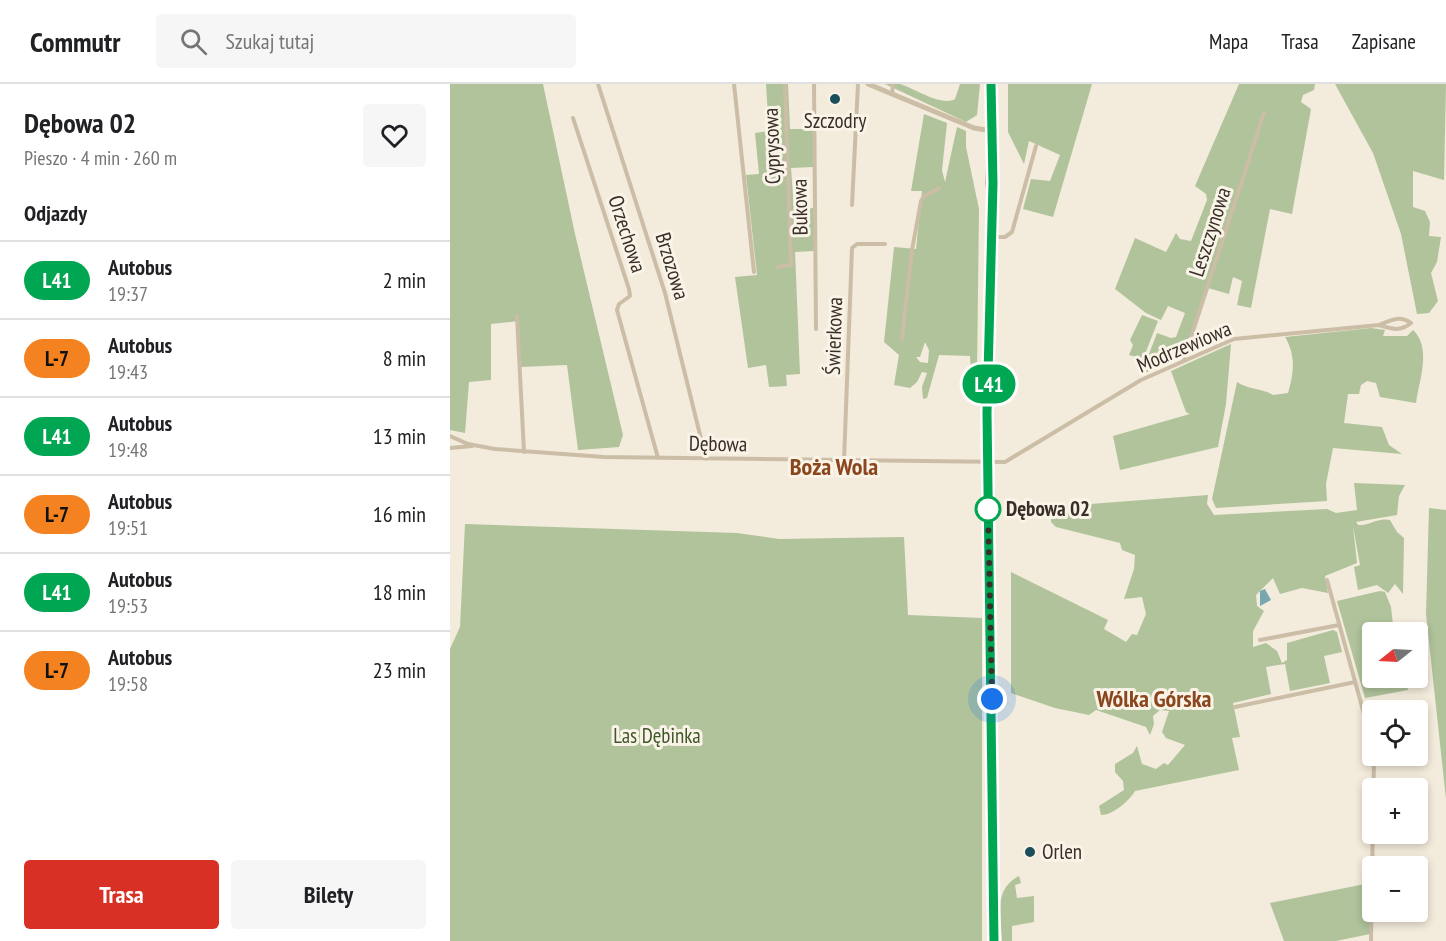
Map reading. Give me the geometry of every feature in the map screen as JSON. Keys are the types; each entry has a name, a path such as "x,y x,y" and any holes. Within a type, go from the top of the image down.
{"main road":[{"path":"991,85 990,545 994,941"}],"street":[{"name":"Brzozowa","path":"598,84 665,293 706,459"},
{"path":"734,84 754,272"},
{"name":"Cyprysowa","path":"778,267 791,265 785,84"},
{"name":"Bukowa","path":"814,84 816,329"},
{"path":"852,205 858,84"},
{"path":"868,84 974,128 991,131"},
{"path":"892,94 893,84"},
{"name":"Leszczynowa","path":"1184,360 1264,113"},
{"name":"Orzechowa","path":"573,118 629,289 630,296 619,304 617,310 657,458"},
{"path":"990,237 1005,237 1012,232 1036,146"},
{"path":"902,338 912,250 921,201 924,196 939,188"},
{"name":"Świerkowa","path":"844,461 852,248 857,244 885,244"},
{"path":"517,316 524,452"},
{"name":"Modrzewiowa","path":"990,463 1005,462 1141,380 1184,360 1246,336 1379,325 1393,319 1405,318 1411,323 1404,329 1394,330 1379,325"},
{"name":"Dębowa","path":"450,436 479,446 524,452 657,458 990,463"},
{"path":"450,448 479,446"},
{"path":"1327,580 1362,707"},
{"path":"1260,640 1339,625"},
{"path":"1235,707 1355,682"},
{"path":"1371,941 1374,766"}],"green space":[{"path":"450,84 543,84 575,234 623,435 619,447 578,450 567,365 520,367 519,321 491,324 491,380 469,382 465,433 450,430"},
{"path":"766,84 788,84 790,129 813,129 813,167 791,168 794,209 814,208 814,251 795,252 800,374 786,375 787,386 769,387 766,365 748,368 735,277 757,275 746,175 759,174 755,133 769,131"},
{"path":"885,84 900,84 935,99 949,101 955,99 960,84 980,84 977,115 966,122"},
{"path":"1008,84 1092,84 1053,217 1023,209 1031,179 1050,181 1060,155 1029,141 1024,164 1008,132"},
{"path":"1239,84 1315,84 1314,90 1303,95 1301,102 1311,109 1292,214 1270,209 1251,308 1237,305 1242,281 1233,277 1229,294 1208,288 1185,354 1141,375 1157,333 1171,338 1176,337 1185,313 1168,306 1161,320 1146,313 1115,289 1135,238 1166,252 1176,233 1180,239 1191,241 1207,200 1206,194 1195,186"},
{"path":"1335,84 1446,84 1444,180 1413,171 1413,207 1425,211 1430,222 1429,236 1441,237 1437,262 1431,273 1438,301 1429,313 1417,314 1401,234 1373,153"},
{"path":"924,114 947,123 942,170 945,182 957,127 966,131 966,147 979,209 977,373 971,369 970,356 939,355 927,398 923,399 922,387 927,373 922,372 917,382 910,388 894,385 899,355 884,342 894,247 916,249 922,191 911,191","holes":["925,342 929,350 928,363 920,362 916,357 920,357"]},
{"path":"1142,315 1158,321 1143,359 1129,355 1133,345 1130,340"},
{"path":"1371,328 1385,330 1383,336 1407,336 1413,330 1419,337 1423,365 1416,403 1380,397 1376,383 1367,381 1361,385 1359,394 1348,394 1344,423 1382,427 1389,445 1402,454 1333,448 1326,484 1327,501 1216,508 1212,499 1237,382 1273,395 1288,393 1293,364 1289,344 1285,337"},
{"path":"1231,344 1226,404 1218,447 1120,470 1113,436 1190,414 1186,412 1171,371"},
{"path":"1354,483 1405,485 1399,496 1397,515 1356,522 1362,525 1390,520 1397,532 1404,538 1403,594 1395,584 1388,593 1377,585 1358,590 1354,567 1360,565 1353,526 1357,563 1325,576 1328,593 1302,588 1280,594 1273,578 1256,595 1257,606 1264,611 1253,631 1253,647 1266,643 1277,651 1282,663 1287,660 1287,643 1333,630 1337,632 1342,652 1324,656 1330,683 1290,691 1285,664 1266,667 1271,694 1233,703 1240,737 1232,738 1239,770 1135,791 1120,807 1111,813 1101,815 1099,806 1124,790 1123,781 1115,772 1115,764 1133,753 1137,746 1142,764 1156,769 1164,763 1168,765 1185,745 1166,738 1162,732 1169,711 1160,710 1153,716 1154,724 1150,735 1146,727 1096,710 1089,715 1055,708 1011,693 1011,572 1108,620 1104,629 1126,642 1132,634 1137,635 1146,614 1142,597 1124,599 1134,569 1135,555 1122,550 1120,543 1056,527 1051,522 1051,507 1208,495 1207,504 1214,515 1327,509 1336,513 1357,510"},
{"path":"1429,508 1446,510 1446,799 1428,622 1426,614"},
{"name":"Las Dębinka","path":"465,524 737,533 779,539 904,537 908,615 982,618 982,941 450,941 450,649 460,627"},
{"path":"1380,591 1385,592 1391,607 1393,622 1362,622 1362,688 1337,601"},
{"path":"1362,688 1408,688 1408,690 1365,698"},
{"path":"1019,876 1021,883 1015,885 1017,898 1034,896 1034,922 1012,926 1012,941 1002,941 1000,904 1002,896 1005,888"},
{"path":"1362,885 1362,922 1370,922 1370,934 1336,941 1284,941 1270,903"}],"water":[{"path":"1265,589 1271,600 1260,606 1260,591"}],"bus line":[{"name":"L41","path":"991,84 993,183 990,208 990,372 987,413 994,941"}],"place":[{"name":"Szczodry","path":"835,99"},
{"name":"Dębowa 02","path":"988,509"},
{"name":"Orlen","path":"1030,852"}],"district":[{"name":"Boża Wola","path":"834,467"},
{"name":"Wólka Górska","path":"1154,699"}],"route":[{"path":"988,509 992,699"}]}
